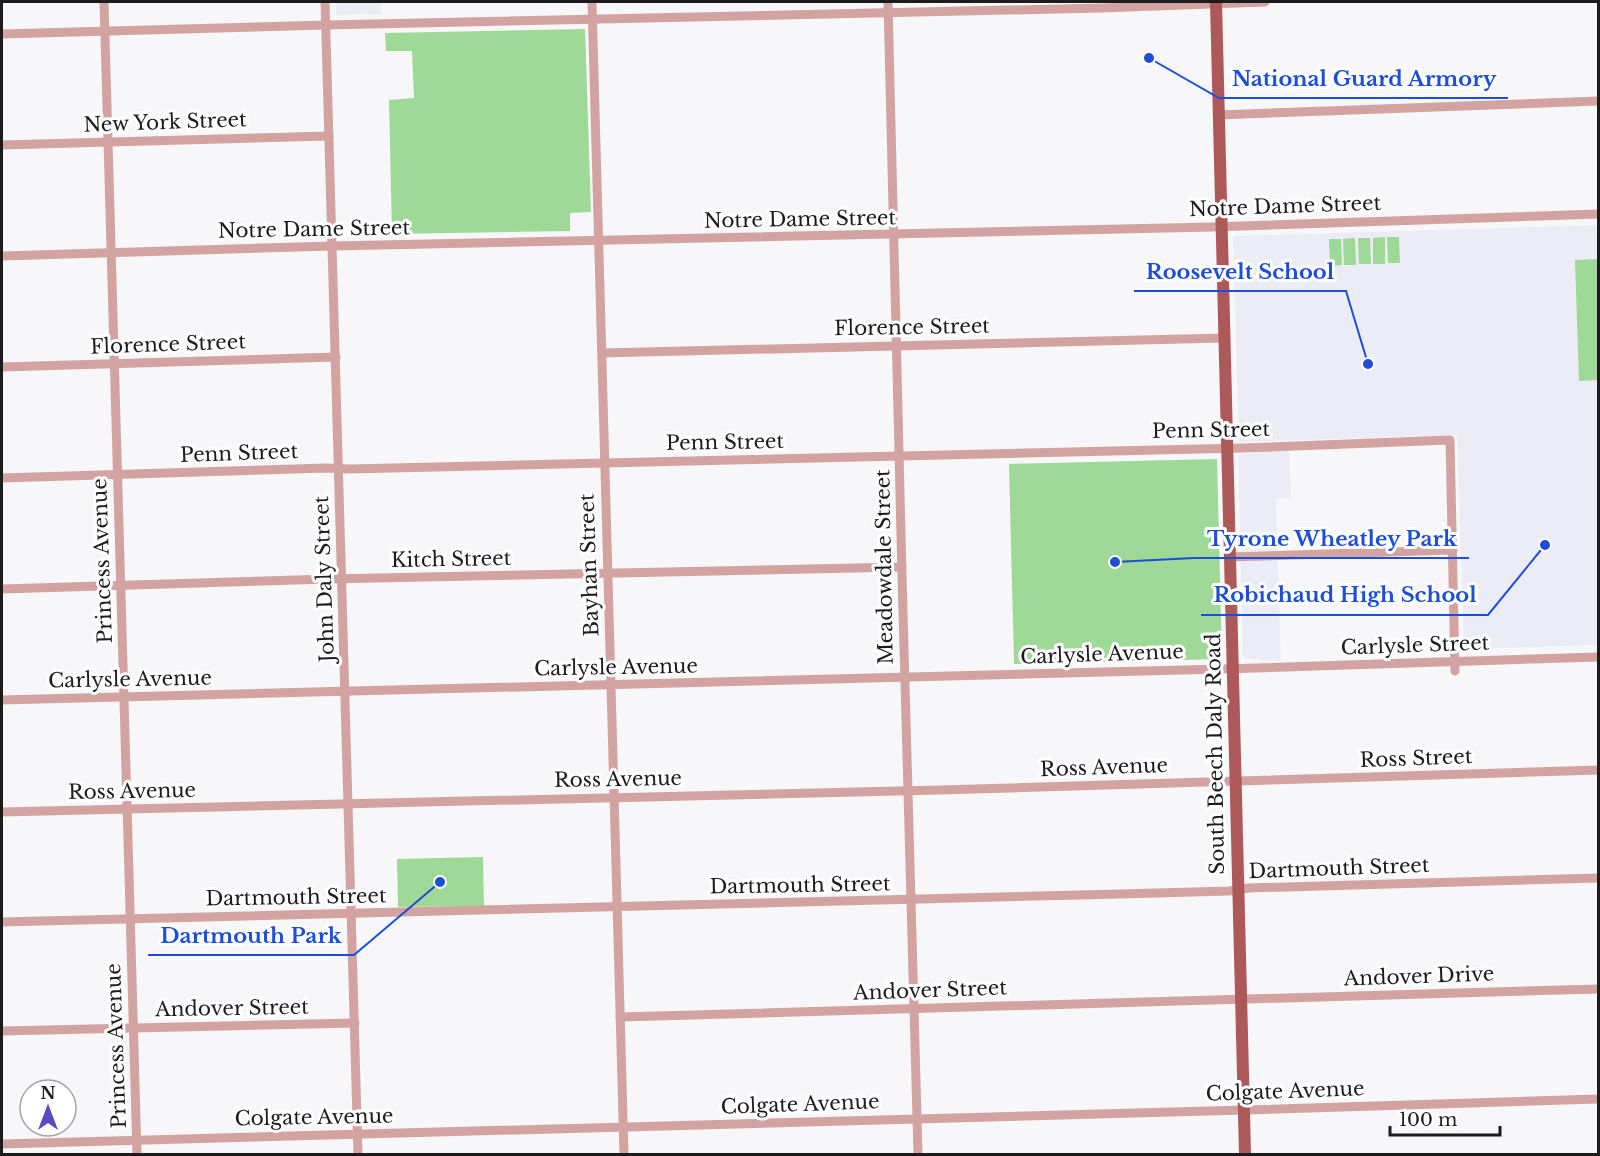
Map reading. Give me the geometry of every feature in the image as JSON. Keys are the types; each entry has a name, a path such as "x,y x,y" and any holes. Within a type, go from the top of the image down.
{"main road":[{"name":"South Beech Daly Road","path":"1216,3 1245,1155"}],"street":[{"name":"Princess Avenue","path":"104,2 138,1155"},
{"name":"John Daly Street","path":"326,2 358,1155"},
{"name":"Bayhan Street","path":"592,2 624,1155"},
{"name":"Meadowdale Street","path":"888,2 918,1155"},
{"path":"2,34 1265,2"},
{"path":"1218,115 1599,101"},
{"name":"New York Street","path":"2,145 329,136"},
{"name":"Notre Dame Street","path":"2,256 332,246 894,235 1599,214"},
{"name":"Florence Street","path":"602,353 1224,338"},
{"name":"Florence Street","path":"2,367 336,357"},
{"name":"Penn Street","path":"2,478 1227,448 1450,440 1453,550"},
{"path":"1229,557 1453,550 1455,666"},
{"name":"Kitch Street","path":"2,589 902,567"},
{"name":"Carlysle Street","path":"1232,669 1455,666 1599,657"},
{"name":"Carlysle Avenue","path":"2,700 1232,669"},
{"name":"Ross Street","path":"1235,782 1457,771 1599,770"},
{"name":"Ross Avenue","path":"2,812 1235,782"},
{"name":"Dartmouth Street","path":"2,922 912,900 1599,878"},
{"name":"Andover Drive","path":"1241,1000 1599,989"},
{"name":"Andover Street","path":"620,1017 1241,1000"},
{"name":"Andover Street","path":"2,1031 354,1023"},
{"name":"Colgate Avenue","path":"2,1144 1599,1099"}],"shaded area":[{"path":"336,2 381,2 381,14 336,15"},
{"path":"1598,225 1598,645 1464,649 1457,435 1239,442 1233,236"},
{"path":"1289,449 1291,498 1276,499 1281,661 1243,658 1238,455"}],"green space":[{"path":"585,29 591,212 570,213 570,231 392,234 389,100 414,98 412,51 386,51 385,33"},
{"path":"1385,237 1385,264 1373,264 1373,238"},
{"path":"1387,237 1399,237 1400,263 1388,263"},
{"path":"1355,238 1356,265 1344,265 1343,239"},
{"path":"1358,238 1370,238 1371,264 1359,264"},
{"path":"1329,239 1341,239 1342,265 1330,266"},
{"path":"1598,259 1598,380 1579,381 1575,260"},
{"path":"1217,459 1222,659 1014,664 1009,464"},
{"path":"483,857 484,906 398,907 397,859"}],"place":[{"name":"National Guard Armory","path":"1149,58"},
{"name":"Roosevelt School","path":"1368,364"},
{"name":"Robichaud High School","path":"1545,545"},
{"name":"Tyrone Wheatley Park","path":"1115,562"},
{"name":"Dartmouth Park","path":"440,882"}]}
